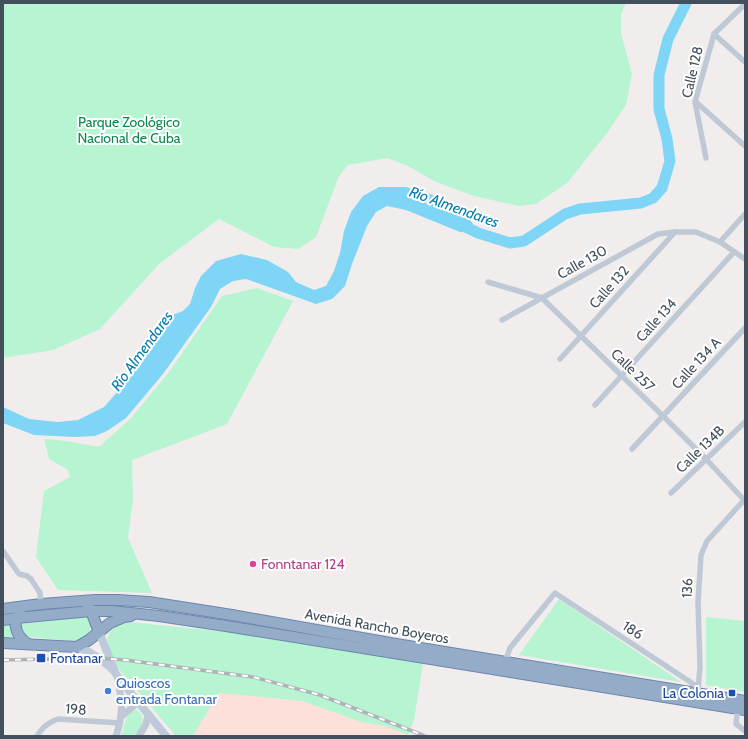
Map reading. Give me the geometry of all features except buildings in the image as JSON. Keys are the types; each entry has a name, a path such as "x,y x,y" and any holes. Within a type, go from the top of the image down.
{"highway":[{"name":"Avenida Rancho Boyeros","path":"3,609 37,604 107,600 126,600 167,605 505,662 698,691 743,706"},
{"path":"79,601 86,605 91,611 99,632"},
{"path":"29,644 21,639 17,632 15,625 16,618 20,612 37,604"},
{"name":"Avenida Rancho Boyeros","path":"3,620 91,611 145,614 743,706"},
{"path":"3,643 77,647 119,619 145,614"}],"main road":[{"path":"99,632 116,674"},
{"path":"77,647 90,652 107,665 166,736"}],"street":[{"name":"Calle 128","path":"706,158 696,102 714,34 745,4"},
{"path":"714,34 745,62"},
{"path":"696,102 745,146"},
{"path":"720,242 745,214"},
{"name":"Calle 132","path":"560,359 675,232"},
{"name":"Calle 130","path":"502,320 658,234 696,232 720,242 745,259"},
{"name":"Calle 134","path":"595,405 734,252"},
{"name":"Calle 257","path":"488,282 542,298 663,416 745,500"},
{"name":"Calle 134 A","path":"632,449 745,328"},
{"name":"Calle 134B","path":"672,493 745,422"},
{"name":"136","path":"698,691 700,667 698,602 701,554 707,541 745,500"},
{"path":"3,551 19,574 27,576 40,593 37,604"},
{"name":"186","path":"505,662 510,648 555,593 698,691"},
{"path":"116,674 122,702 116,736"},
{"path":"120,720 138,702"},
{"path":"743,706 736,724 745,731"},
{"path":"139,736 146,724 148,714"},
{"name":"198","path":"37,736 49,722 58,719 120,720"}],"shaded area":[{"path":"219,693 302,701 361,722 385,726 411,736 193,736"}],"green space":[{"name":"Parque Zoológico Nacional de Cuba","path":"3,3 626,3 621,14 621,33 632,74 626,105 607,133 567,183 536,204 519,206 474,196 434,181 408,166 387,158 348,165 339,176 316,237 298,249 274,247 219,219 159,264 100,329 53,350 3,358"},
{"path":"257,288 293,301 227,424 132,460 133,499 128,538 152,593 58,590 36,557 44,491 70,477 68,470 49,459 44,439 99,447 132,417 169,372 222,296"},
{"path":"559,599 681,682 519,655"},
{"path":"89,615 91,629 89,633 84,638 74,641 30,637 23,632 20,623"},
{"path":"706,617 745,621 745,692 706,685"},
{"path":"3,622 10,624 16,637 3,637"},
{"path":"129,622 237,633 423,663 414,720 408,735 385,726 361,722 302,701 219,693 193,736 176,736 118,668 108,646 107,640 109,633 118,625"},
{"path":"135,709 139,712 142,718 142,725 137,736 121,736 125,721"}],"water":[{"path":"379,187 406,187 437,196 464,209 478,233 460,232 406,210 387,206 376,212 367,226 345,286 332,299 316,304 246,279 233,281 220,289 211,307 163,374 126,418 107,431 95,436 75,437 34,435 3,423 3,407 29,419 57,422 78,420 104,407 140,366 150,345 163,324 170,316 183,311 190,304 201,276 216,261 241,254 267,260 288,272 296,282 314,290 326,286 334,271 340,253 344,231 351,212 363,196"}],"waterway":[{"name":"Río Almendares","path":"466,227 478,233 510,243 524,241 565,214 580,209 641,203 653,198 662,188 670,161 667,139 659,109 659,75 668,39 686,3"}],"railway":[{"path":"3,660 99,658 253,677 320,695 425,736"}],"place":[{"name":"Fonntanar 124","path":"253,564"},
{"name":"Fontanar","path":"41,658"},
{"name":"Quioscos entrada Fontanar","path":"108,691"},
{"name":"La Colonia","path":"732,693"}]}
